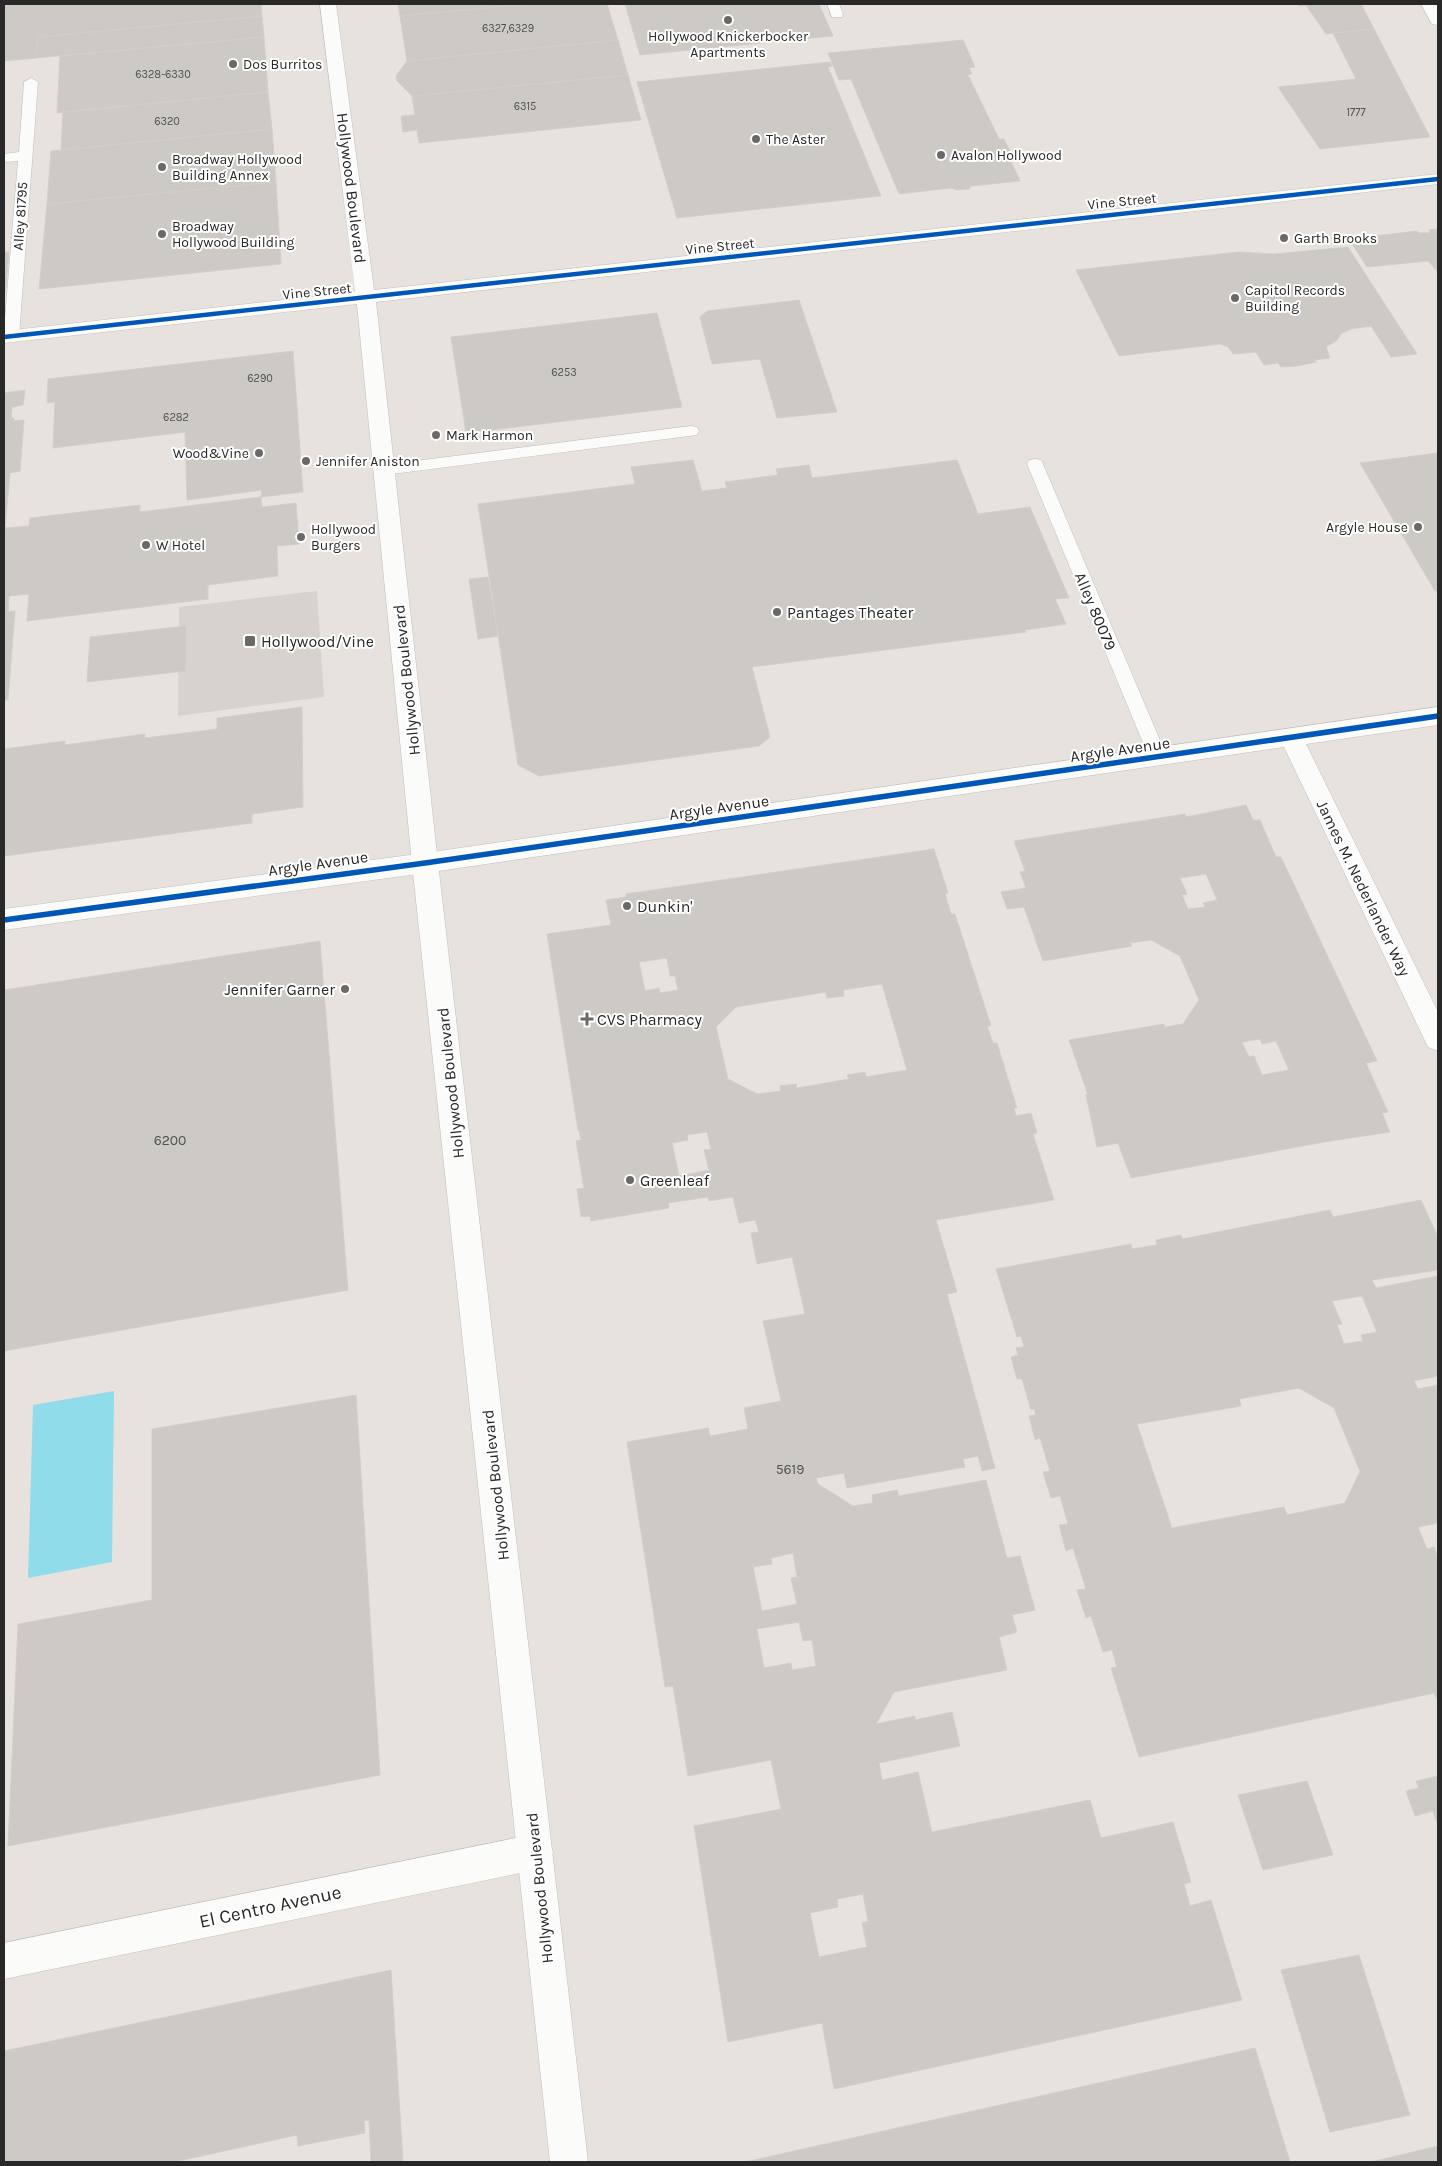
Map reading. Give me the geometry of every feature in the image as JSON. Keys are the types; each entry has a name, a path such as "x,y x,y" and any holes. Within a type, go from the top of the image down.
{"main road":[{"name":"Hollywood Boulevard","path":"328,4 365,298 425,863 569,2162"},
{"path":"1429,4 1438,20"},
{"name":"Vine Street","path":"8,337 1438,179"},
{"name":"Argyle Avenue","path":"4,920 425,863 1438,716"},
{"name":"James M. Nederlander Way","path":"1291,738 1438,1039"},
{"name":"El Centro Avenue","path":"4,1961 536,1852"}],"lane":[{"name":"Alley 81795","path":"8,337 31,82"},
{"path":"4,158 25,156"},
{"path":"384,470 691,432"},
{"name":"Alley 80079","path":"1035,464 1158,757"}],"shaded area":[{"path":"317,591 324,697 178,716 179,607"}],"water":[{"path":"114,1391 112,1562 28,1578 33,1405"}],"building":[{"path":"4,4 261,4 262,16 38,37 36,58 4,61"},
{"path":"398,4 528,4 400,16"},
{"path":"528,4 607,4 618,40 407,61 400,16"},
{"name":"Hollywood Knickerbocker Apartments","path":"625,4 819,4 833,36 640,55"},
{"path":"1298,4 1361,4 1374,29 1326,34 1306,5 1299,6"},
{"path":"262,16 264,37 36,58 38,37"},
{"path":"1374,29 1430,137 1320,149 1278,87 1356,79 1333,33"},
{"path":"264,37 268,92 57,113 60,56"},
{"path":"618,40 628,75 412,96 397,81 396,76 407,61"},
{"path":"963,40 975,67 969,68 972,74 968,75 999,139 1004,139 1012,155 1008,155 1020,181 971,186 969,189 957,190 951,188 899,194 851,79 839,80 828,53"},
{"name":"The Aster","path":"830,62 832,66 828,67 881,196 677,218 637,82"},
{"path":"628,75 641,120 419,143 417,130 403,132 401,116 415,115 412,96"},
{"path":"268,92 272,129 61,150 63,112"},
{"name":"Broadway Hollywood Building Annex","path":"272,129 276,182 47,204 51,151"},
{"name":"Broadway Hollywood Building","path":"276,182 281,264 39,289 47,204"},
{"path":"1438,229 1438,272 1428,261 1367,267 1349,239 1417,231 1419,233 1430,233 1429,230"},
{"name":"Capitol Records Building","path":"1348,247 1417,354 1391,357 1371,326 1351,329 1342,333 1336,341 1326,347 1330,358 1314,360 1317,362 1297,366 1281,367 1278,363 1264,365 1256,352 1233,354 1228,347 1220,344 1119,356 1076,270 1239,252 1274,254"},
{"path":"4,252 9,252 5,294 4,294"},
{"path":"799,300 837,412 777,418 760,359 712,364 700,317 707,311"},
{"path":"657,313 682,407 466,433 451,337"},
{"path":"293,351 303,492 261,497 262,490 187,500 185,432 53,448 55,402 47,403 48,379"},
{"name":"W Hotel","path":"25,390 23,405 12,407 11,418 14,418 14,421 24,420 20,471 10,473 5,528 29,526 30,518 140,505 140,512 261,497 262,507 296,503 299,544 277,546 278,576 208,585 208,599 27,621 29,594 9,596 8,612 15,611 8,700 4,700 4,393"},
{"name":"Argyle House","path":"1438,453 1438,591 1435,591 1360,463"},
{"name":"Pantages Theater","path":"693,460 702,491 727,488 725,482 778,475 776,469 809,465 812,478 957,460 978,514 1030,507 1069,598 1055,599 1066,624 1025,630 1026,632 752,667 770,737 759,746 539,776 518,765 478,504 635,484 631,467"},
{"path":"488,577 498,636 478,639 469,579"},
{"path":"186,626 186,671 87,682 90,637"},
{"path":"302,707 303,807 252,814 252,823 4,856 4,749 65,741 65,745 145,734 145,738 217,729 217,718"},
{"path":"1246,805 1253,820 1260,820 1276,857 1281,857 1377,1061 1366,1063 1388,1112 1382,1113 1390,1132 1324,1142 1131,1178 1118,1143 1097,1147 1086,1095 1088,1095 1069,1040 1164,1024 1165,1027 1183,1024 1199,1000 1180,956 1151,940 1130,943 1132,946 1043,961 1024,907 1007,909 1001,892 1026,888 1020,872 1025,871 1014,841 1185,814 1186,817","holes":["1206,874 1217,900 1203,903 1205,907 1188,909 1182,895 1187,894 1180,878","1260,1039 1262,1044 1276,1041 1289,1070 1262,1075 1254,1056 1249,1057 1242,1042"]},
{"path":"934,849 948,893 945,894 951,914 955,914 991,1026 987,1026 993,1043 997,1043 1017,1108 1014,1108 1016,1116 1031,1113 1037,1133 1033,1134 1054,1200 936,1220 957,1292 947,1294 995,1468 982,1471 978,1456 963,1459 965,1467 847,1488 844,1473 816,1478 818,1484 853,1506 873,1503 872,1495 897,1490 899,1496 986,1480 1007,1558 1020,1556 1035,1610 1012,1615 1017,1632 999,1637 1007,1670 894,1692 876,1724 915,1716 915,1720 952,1712 960,1746 879,1763 882,1780 918,1772 932,1832 1090,1800 1101,1838 1173,1822 1191,1882 1184,1884 1190,1906 1211,1900 1242,2000 834,2089 822,2023 728,2042 694,1826 781,1809 771,1760 688,1776 673,1686 665,1687 627,1442 708,1428 710,1436 748,1429 744,1408 781,1401 763,1321 805,1314 792,1257 757,1264 751,1233 759,1232 755,1220 739,1223 733,1197 709,1201 708,1197 668,1203 669,1208 591,1221 590,1216 581,1217 577,1189 584,1188 576,1141 581,1140 547,934 611,925 606,900 626,897 626,894","holes":["667,958 670,976 675,976 678,990 660,993 659,988 645,991 639,962","882,984 907,1070 866,1077 865,1072 847,1075 849,1079 797,1088 796,1084 780,1086 781,1091 757,1094 728,1079 716,1027 736,1007 826,992 827,998 844,996 843,990","707,1132 711,1149 704,1150 709,1170 679,1176 672,1143 688,1140 687,1135","793,1553 797,1577 791,1578 797,1604 762,1611 753,1567 772,1564 771,1558","799,1622 803,1641 812,1640 816,1666 792,1670 791,1663 764,1668 757,1629","863,1894 868,1921 862,1923 867,1947 819,1957 810,1913 838,1907 837,1899"]},
{"path":"320,941 348,1290 4,1351 4,990"},
{"path":"1421,1200 1438,1237 1438,1270 1372,1280 1376,1288 1438,1276 1438,1376 1414,1381 1418,1389 1438,1385 1438,1523 1418,1527 1427,1549 1434,1547 1438,1558 1438,1698 1436,1698 1434,1693 1139,1757 1111,1668 1117,1667 1112,1650 1103,1652 1091,1616 1086,1618 1077,1590 1086,1589 1073,1548 1066,1551 1059,1525 1068,1524 1060,1496 1051,1498 1043,1472 1050,1471 1040,1438 1035,1440 1029,1416 1036,1415 1034,1409 1031,1410 1022,1379 1017,1379 1011,1357 1018,1355 1016,1348 1024,1347 1021,1336 1017,1337 996,1269 1131,1244 1132,1249 1157,1245 1156,1240 1181,1235 1182,1239 1330,1210 1333,1217","holes":["1362,1296 1377,1332 1361,1335 1363,1341 1344,1344 1337,1325 1342,1324 1332,1301","1299,1388 1334,1408 1360,1471 1345,1503 1287,1515 1284,1507 1172,1528 1137,1424 1241,1406 1239,1399"]},
{"path":"356,1395 380,1775 8,1846 18,1624 152,1600 152,1429"},
{"path":"1438,1776 1438,1826 1433,1811 1415,1816 1406,1791 1419,1788 1416,1781"},
{"path":"1307,1781 1333,1855 1263,1870 1238,1795"},
{"path":"1359,1955 1410,2115 1330,2132 1281,1970"},
{"path":"391,1970 403,2162 371,2162 369,2120 364,2121 365,2133 298,2146 297,2135 174,2162 4,2162 4,2051"},
{"path":"1255,2048 1290,2162 745,2162"},
{"path":"1438,2146 1438,2162 1371,2162"}],"cycle path":[{"path":"4,337 1438,179"},
{"path":"4,920 425,863 1438,716"}],"place":[{"name":"Hollywood Knickerbocker Apartments","path":"728,20"},
{"name":"Dos Burritos","path":"233,64"},
{"name":"The Aster","path":"756,139"},
{"name":"Avalon Hollywood","path":"941,155"},
{"name":"Broadway Hollywood Building Annex","path":"162,167"},
{"name":"Broadway Hollywood Building","path":"162,234"},
{"name":"Garth Brooks","path":"1284,238"},
{"name":"Capitol Records Building","path":"1235,298"},
{"name":"Mark Harmon","path":"436,435"},
{"name":"Wood&Vine","path":"259,453"},
{"name":"Jennifer Aniston","path":"306,461"},
{"name":"Argyle House","path":"1418,527"},
{"name":"Hollywood Burgers","path":"301,537"},
{"name":"W Hotel","path":"146,545"},
{"name":"Pantages Theater","path":"777,612"},
{"name":"Hollywood/Vine","path":"250,641"},
{"name":"Dunkin'","path":"627,906"},
{"name":"Jennifer Garner","path":"345,989"},
{"name":"CVS Pharmacy","path":"587,1019"},
{"name":"Greenleaf","path":"630,1180"}]}
